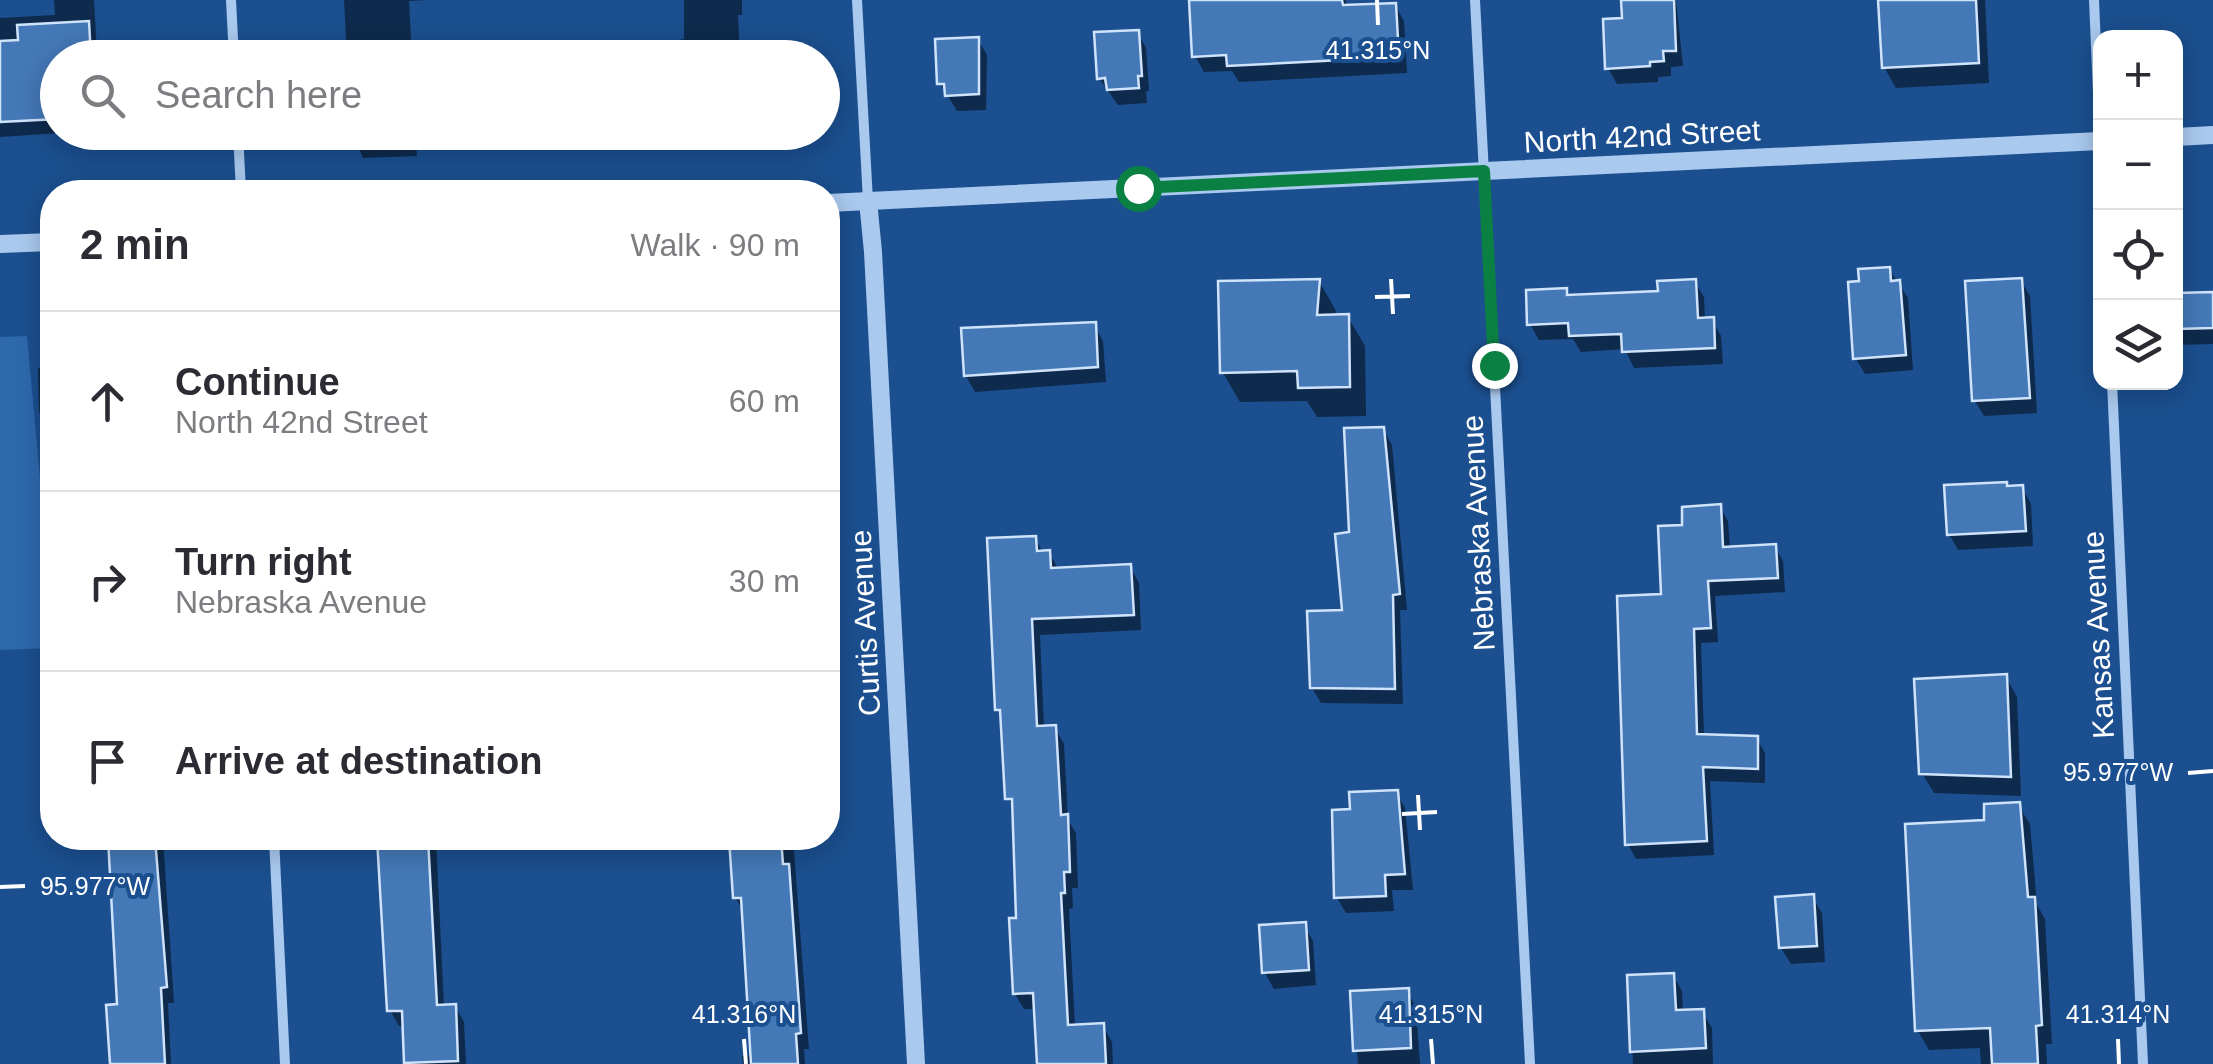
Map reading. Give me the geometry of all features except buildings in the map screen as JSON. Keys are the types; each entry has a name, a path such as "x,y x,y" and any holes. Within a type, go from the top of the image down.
{"street":[{"path":"231,0 233,40"},
{"name":"Curtis Avenue","path":"857,0 874,252 916,1064"},
{"name":"Nebraska Avenue","path":"1475,0 1530,1064"},
{"path":"2094,0 2099,120"},
{"path":"2183,137 2213,135"},
{"name":"North 42nd Street","path":"840,202 2093,140"},
{"path":"239,150 240,180"},
{"path":"0,244 40,242"},
{"name":"Kansas Avenue","path":"2112,390 2144,1064"},
{"path":"275,850 285,1064"}],"shaded area":[{"path":"27,336 40,478 40,648 0,650 0,337"}],"route":[{"path":"1138,188 1484,171 1494,365"}]}
